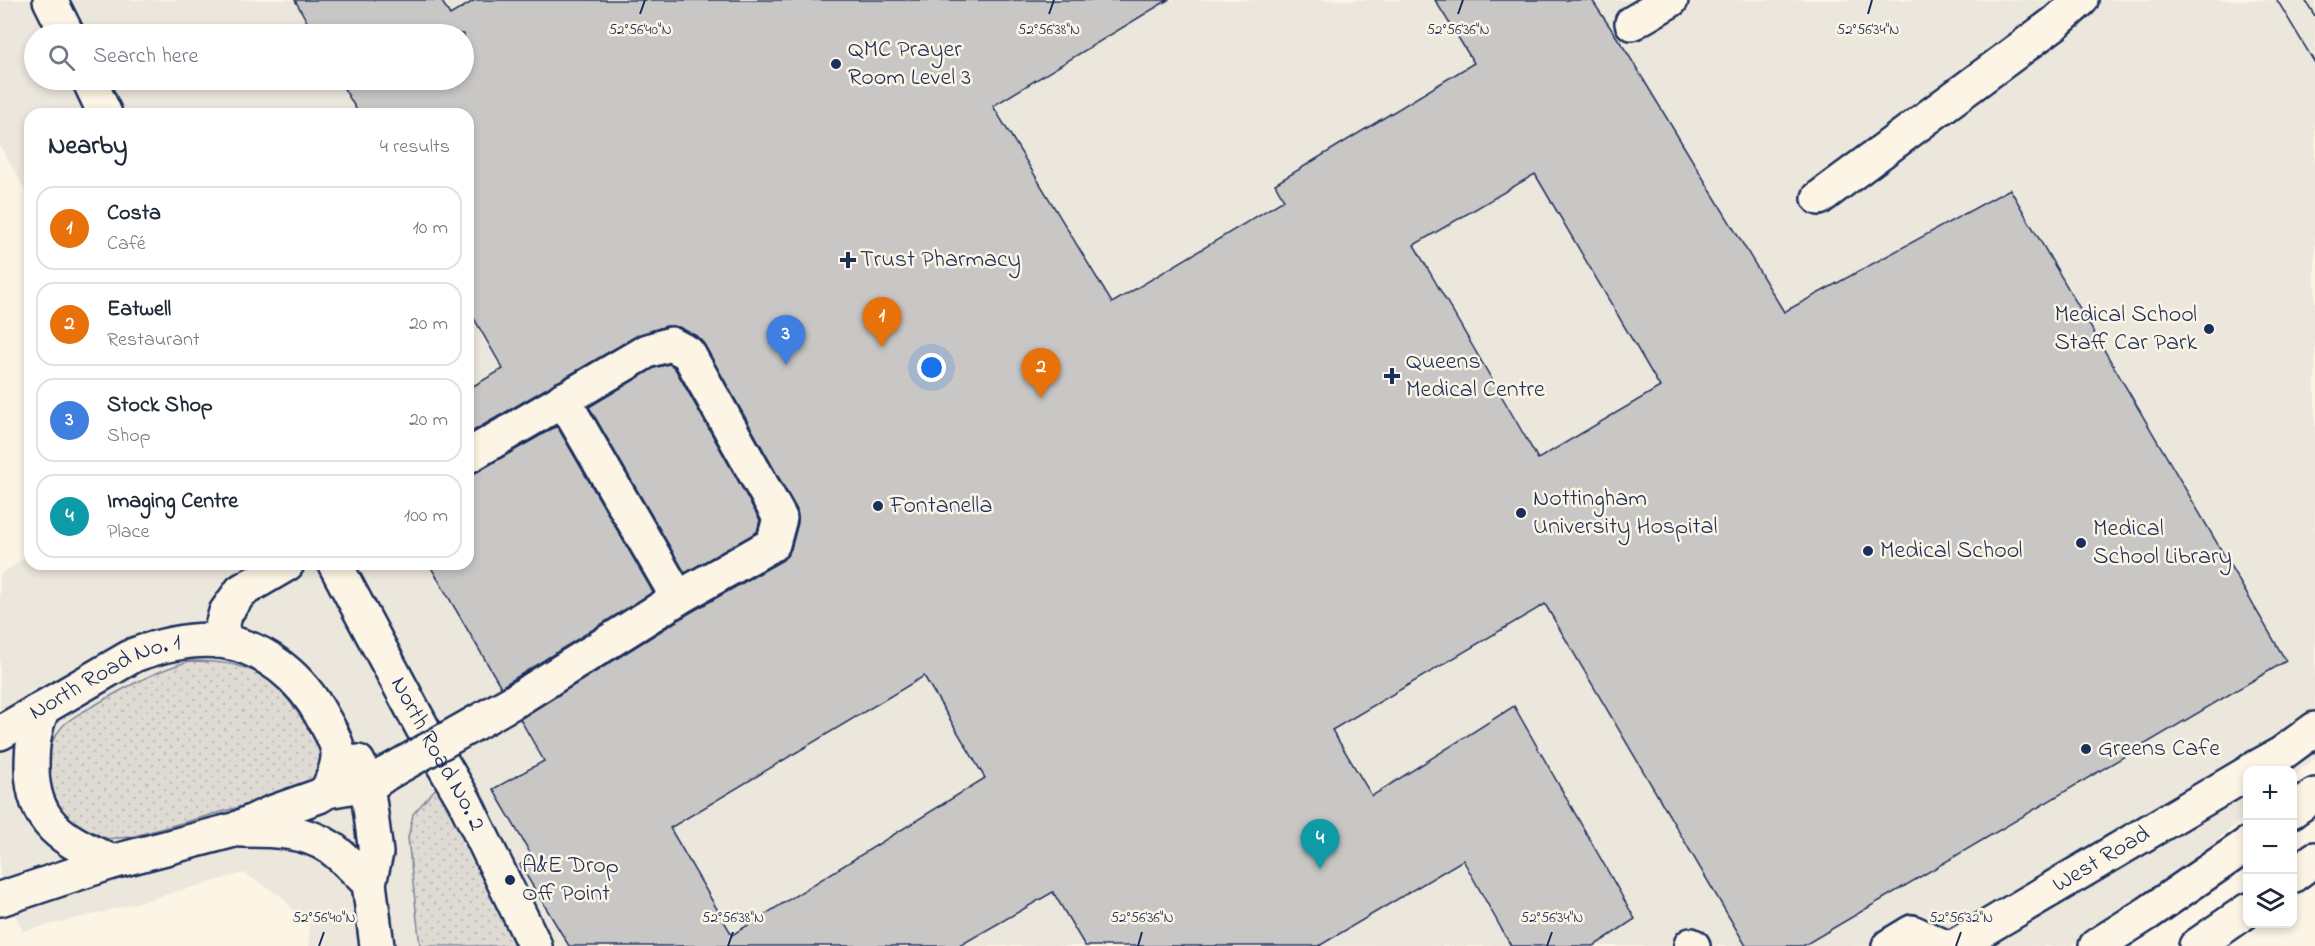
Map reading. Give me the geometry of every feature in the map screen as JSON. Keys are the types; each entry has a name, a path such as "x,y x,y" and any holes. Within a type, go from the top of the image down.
{"main road":[{"path":"50,0 62,24"},
{"path":"1632,23 1671,0"},
{"path":"1820,198 2055,23 2081,0"},
{"path":"94,90 102,108"},
{"path":"0,899 112,862 234,830 327,791 377,778 516,700 678,598 773,544 780,518 688,353 671,344 647,351 474,452"},
{"path":"563,399 678,598"},
{"path":"218,641 226,612 241,591 276,570"},
{"name":"North Road No. 2","path":"338,570 430,742 464,800 535,946"},
{"name":"North Road No. 1","path":"0,733 134,655 156,647 198,641 218,641 239,645 262,654 282,667 301,684 316,704 330,731"},
{"path":"43,708 35,726 32,742 33,795 42,815 59,833 83,849 112,862"},
{"path":"2261,766 2315,729"},
{"path":"330,731 377,778 376,853 369,883 377,946"},
{"path":"327,791 338,763 338,750 330,731"},
{"name":"West Road","path":"1955,946 2243,775"},
{"path":"2297,808 2315,795"},
{"path":"234,830 273,830 313,838 332,849 369,883"},
{"path":"2096,946 2148,914 2243,847"},
{"path":"2295,874 2315,859"},
{"path":"2196,946 2243,912"},
{"path":"1889,946 1912,932 1943,946"}],"shaded area":[{"name":"Queens Medical Centre","path":"0,0 2315,0 2315,758 2297,774 2297,766 2243,766 2243,818 2144,902 2071,946 309,946 309,927 282,897 244,873 100,913 23,931 0,885 0,574 24,559 24,570 474,570 474,108 24,108 24,188 0,146"},
{"path":"190,661 218,662 236,666 263,676 281,691 301,717 317,745 322,767 317,776 304,789 131,837 104,838 86,832 72,823 60,810 51,795 47,778 47,761 51,744 61,728 77,715 129,686"},
{"path":"436,788 461,815 518,946 420,946 408,838 413,814"}],"building":[{"name":"Nottingham University Hospital","path":"295,0 441,0 450,15 475,0 1168,0 993,106 1112,303 1284,200 1275,184 1474,63 1435,0 1592,0 1628,54 1784,312 2010,189 2286,661 1803,946 1746,946 1545,604 1332,730 1372,796 1514,706 1635,919 1594,946 1511,946 1463,860 1319,946 1085,946 1053,892 959,946 569,946 520,865 532,856 493,789 544,761 520,719 688,614 783,560 791,549 798,523 797,510 704,344 697,336 679,327 666,326 638,335 474,431 474,386 503,369 474,318 474,108 355,108 345,90 474,90 474,24 308,24","holes":["1535,174 1660,387 1538,459 1414,245","924,676 985,778 732,935 670,828"]},
{"path":"669,364 674,367 760,520 757,532 685,573 589,407 654,368"},
{"path":"557,426 653,592 501,687 433,570 474,570 474,473"}],"tram line":[{"path":"2277,0 2315,63"},
{"path":"2305,0 2315,16"}],"place":[{"name":"QMC Prayer Room Level 3","path":"836,64"},
{"name":"Trust Pharmacy","path":"848,260"},
{"name":"Medical School Staff Car Park","path":"2209,329"},
{"name":"Costa","path":"882,347"},
{"name":"Stock Shop","path":"786,365"},
{"name":"Queens Medical Centre","path":"1392,376"},
{"name":"Eatwell","path":"1041,398"},
{"name":"Fontanella","path":"878,506"},
{"name":"Nottingham University Hospital","path":"1521,513"},
{"name":"Medical School Library","path":"2081,543"},
{"name":"Medical School","path":"1868,551"},
{"name":"Greens Cafe","path":"2086,749"},
{"name":"Imaging Centre","path":"1320,869"},
{"name":"A&E Drop Off Point","path":"510,880"}]}
